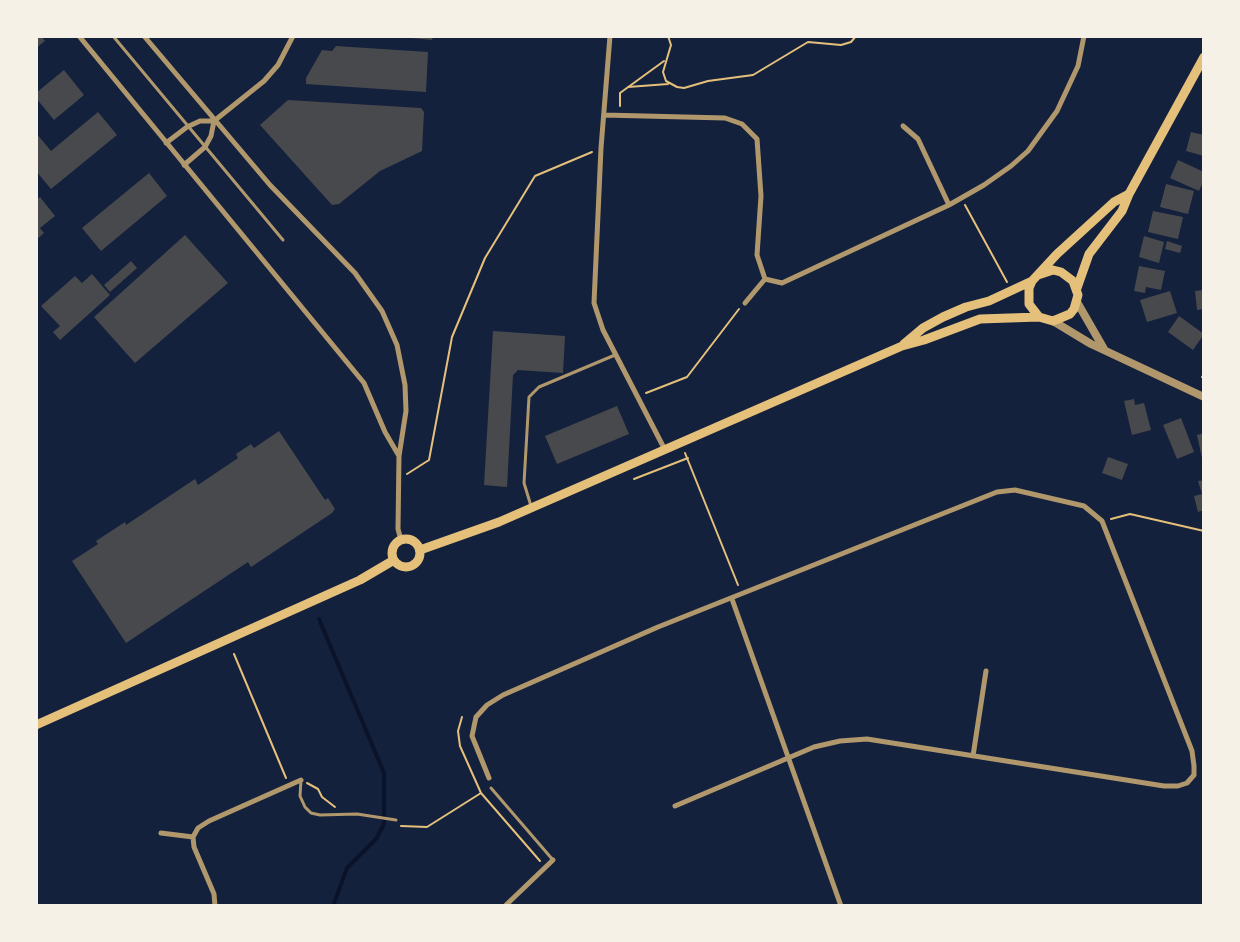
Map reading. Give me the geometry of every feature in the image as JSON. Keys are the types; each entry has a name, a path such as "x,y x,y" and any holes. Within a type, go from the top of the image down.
{"main road":[{"path":"420,550 499,522 680,441 902,346 924,340 980,319 1039,317 1052,321 1070,314 1077,302 1077,288 1089,254 1122,211 1129,194 1204,57"},
{"path":"1039,317 1033,312 1027,296 1035,278 1057,254 1114,202 1129,194"},
{"path":"902,346 922,328 943,317 966,307 989,302 1053,270 1068,275 1077,288"},
{"path":"401,540 410,540 420,550 419,558 414,565 400,566 394,560 394,546 401,540"},
{"path":"36,725 360,580 394,560"}],"street":[{"path":"79,36 364,383 385,432 399,456"},
{"path":"144,36 214,122 270,185 355,273 382,311 397,345 405,385 406,411 399,456 398,529 401,540"},
{"path":"184,165 205,147 211,136 214,122 264,81 278,65 293,36"},
{"path":"610,36 601,148 594,303 603,330 615,355 664,448"},
{"path":"765,279 782,283 949,205 1011,166 1041,135 1057,111 1071,84 1084,36"},
{"path":"604,115 725,118 742,124 757,139 761,196 757,256 765,279"},
{"path":"166,143 187,127 200,121 214,122"},
{"path":"903,126 918,139 949,205"},
{"path":"745,303 765,279"},
{"path":"1077,302 1104,348"},
{"path":"1052,321 1064,330 1204,397"},
{"path":"489,778 472,736 476,717 487,705 503,695 658,627 997,492 1015,490 1084,506 1102,521 1192,751 1194,775 1187,783 1178,786 1164,786 867,739 814,747 675,806"},
{"path":"732,598 787,758 841,906"},
{"path":"972,756 986,671"},
{"path":"215,906 214,894 194,847 193,837 198,828 209,820 288,784 301,780"},
{"path":"161,833 193,837"},
{"path":"505,906 553,860"}],"lane":[{"path":"113,36 283,240"},
{"path":"532,508 524,483 529,396 540,387 615,355"},
{"path":"301,780 300,796 305,807 311,813 320,815 357,814 396,820"},
{"path":"492,788 553,860"}],"path":[{"path":"668,36 671,45 663,72 666,81 670,84"},
{"path":"628,88 670,84 684,88 708,81 753,75 808,42 841,45 851,42 856,36"},
{"path":"619,115 620,93 666,59"},
{"path":"399,480 429,460 452,337 485,258 520,200 535,176 601,148"},
{"path":"961,198 1011,290"},
{"path":"637,397 687,377 745,303"},
{"path":"680,441 742,595"},
{"path":"634,479 688,458"},
{"path":"1102,521 1130,514 1204,531"},
{"path":"234,654 288,784"},
{"path":"462,717 458,731 460,746 481,793 545,867"}],"building":[{"path":"36,36 41,36 45,41 36,48"},
{"path":"391,36 433,36 432,40"},
{"path":"336,46 428,52 426,92 306,84 306,78 322,50 332,51"},
{"path":"64,70 84,95 54,120 36,98 36,93"},
{"path":"288,100 421,108 424,112 422,151 380,171 339,204 332,205 260,125"},
{"path":"98,112 117,135 51,189 36,171 36,133 51,151"},
{"path":"1191,132 1204,135 1204,156 1186,151"},
{"path":"1178,160 1204,172 1204,180 1199,191 1170,178"},
{"path":"149,173 167,196 101,251 82,228"},
{"path":"1166,184 1194,191 1188,214 1160,207"},
{"path":"40,197 55,216 40,228 44,233 36,240 36,200"},
{"path":"1153,211 1183,217 1178,239 1148,232"},
{"path":"185,235 228,283 135,363 94,317"},
{"path":"1144,236 1164,242 1159,263 1139,257"},
{"path":"1167,241 1182,246 1180,253 1165,249"},
{"path":"131,261 137,268 110,292 104,285"},
{"path":"1139,266 1165,271 1161,290 1146,287 1145,293 1134,291"},
{"path":"92,274 110,295 60,340 53,332 60,326 41,306 75,276 82,283"},
{"path":"1204,290 1204,309 1197,310 1195,291"},
{"path":"1170,291 1177,313 1147,322 1140,300"},
{"path":"1179,316 1204,334 1193,350 1168,332"},
{"path":"493,331 565,336 563,373 518,370 513,375 507,487 484,485"},
{"path":"1134,399 1135,405 1144,403 1151,430 1132,435 1124,401"},
{"path":"617,406 629,434 557,464 545,436"},
{"path":"1181,418 1194,452 1177,459 1163,425"},
{"path":"279,431 325,500 328,498 335,509 332,513 251,567 248,562 126,643 72,561 98,544 96,541 125,522 126,525 195,479 198,485 238,458 236,454 251,444 254,448"},
{"path":"1204,433 1204,457 1202,458 1197,435"},
{"path":"1108,457 1128,464 1122,480 1102,473"},
{"path":"1204,480 1204,510 1198,512 1194,496 1202,494 1198,481"}],"waterway":[{"path":"319,619 384,773 384,824 376,839 347,868 333,906"}]}
